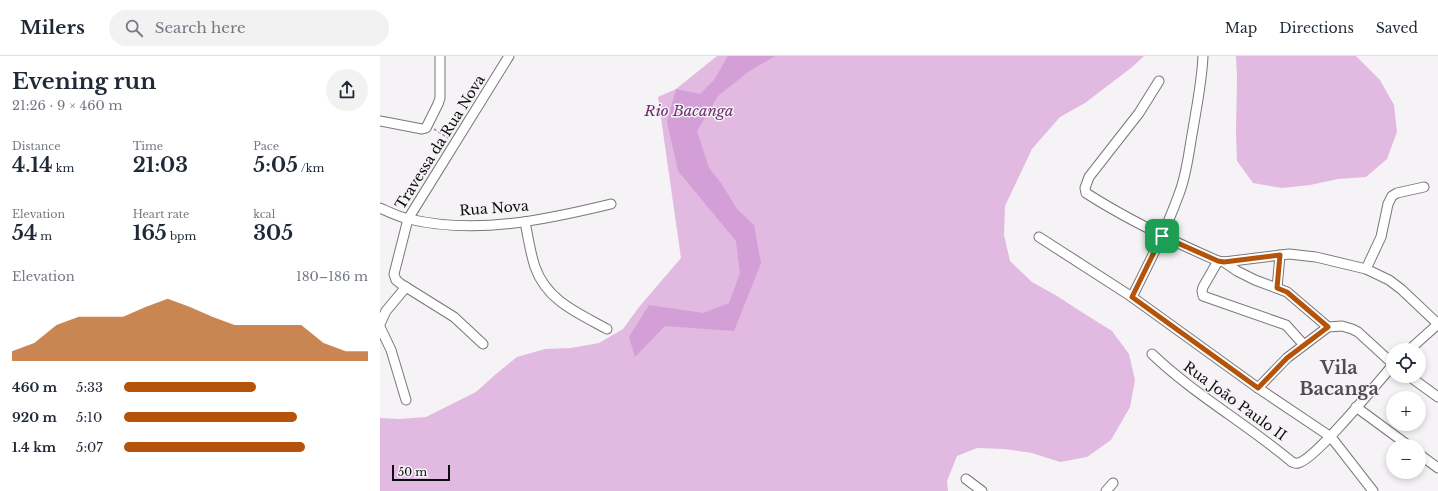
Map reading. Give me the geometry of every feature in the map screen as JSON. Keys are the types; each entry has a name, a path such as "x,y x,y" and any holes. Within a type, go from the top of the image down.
{"street":[{"path":"380,121 422,129 426,128 440,98 440,56"},
{"name":"Travessa da Rua Nova","path":"483,344 454,317 396,280 394,274 408,219 509,56"},
{"path":"1132,297 1162,236 1180,193 1201,79 1203,56"},
{"path":"1159,81 1139,113 1089,177 1085,188 1086,193 1162,236 1221,261 1255,280 1287,292 1328,327"},
{"path":"1366,269 1381,237 1388,204 1392,196 1397,193 1424,187"},
{"name":"Rua Nova","path":"380,208 408,219 445,225 492,226 560,216 611,204"},
{"path":"525,222 534,265 543,284 550,293 562,303 607,329"},
{"path":"1039,237 1132,297 1258,388 1331,437 1373,491"},
{"path":"1304,345 1286,325 1203,296 1203,287 1221,261 1288,254 1316,258 1366,269 1389,280 1438,324 1417,343"},
{"path":"1277,288 1280,255"},
{"path":"406,287 386,311 380,326 391,350 406,400"},
{"path":"1258,388 1287,358 1328,327 1342,326 1358,332 1386,358"},
{"name":"Rua João Paulo II","path":"1152,354 1171,372 1272,445 1292,462 1299,463 1304,461 1331,437"},
{"path":"1331,437 1386,373"},
{"path":"1419,383 1438,396"},
{"path":"1356,407 1399,439"},
{"path":"1426,459 1438,468"},
{"path":"966,479 982,491"},
{"path":"1106,491 1113,483"}],"path":[{"path":"428,125 454,143"}],"shaded area":[{"path":"717,56 1144,56 1131,68 1085,103 1060,117 1032,149 1005,206 1004,235 1010,261 1032,282 1112,331 1129,354 1135,380 1130,407 1111,440 1087,457 1060,462 1032,453 1004,449 977,448 957,456 947,481 948,491 380,491 380,418 399,419 426,417 476,392 517,357 545,349 571,348 599,343 623,329 639,307 681,258 658,97 676,89"},
{"path":"1236,56 1356,56 1380,80 1394,105 1397,132 1387,159 1366,177 1338,179 1310,185 1282,188 1253,183 1237,161"}],"water":[{"name":"Rio Bacanga","path":"728,56 775,56 748,72 718,96 697,131 709,168 721,183 737,209 754,225 761,263 734,331 665,326 635,357 629,337 649,305 703,313 729,303 740,273 736,241 678,171 667,122 676,89 700,94 714,80"}],"district":[{"name":"Vila Bacanga","path":"1339,378"}],"route":[{"path":"1162,236 1218,261 1224,262 1280,255 1277,288 1287,292 1312,315 1328,327 1298,348 1258,388 1132,297 1162,236"}]}
